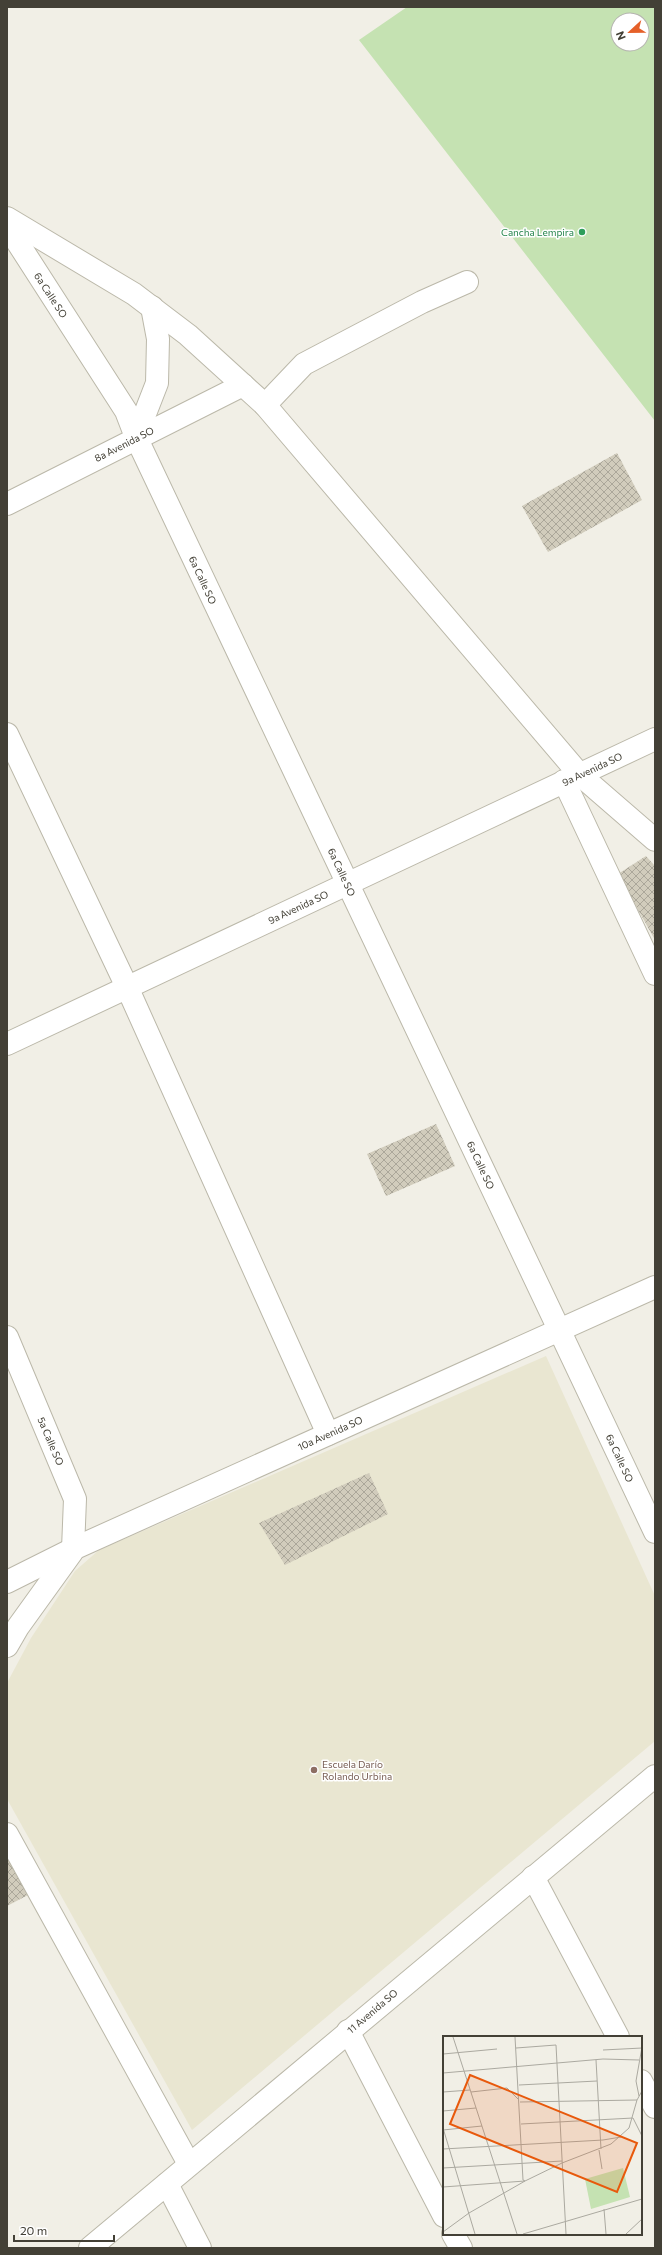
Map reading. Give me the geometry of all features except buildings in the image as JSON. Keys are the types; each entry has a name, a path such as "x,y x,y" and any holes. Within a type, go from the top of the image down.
{"street":[{"path":"7,218 134,294 152,307 188,336 265,405 572,778 655,840"},
{"name":"6a Calle SO","path":"7,226 126,411 136,437 655,1532"},
{"path":"265,405 304,364 422,302 467,282"},
{"path":"136,437 157,383 158,339 152,307"},
{"name":"8a Avenida SO","path":"7,504 136,437 243,385"},
{"path":"7,734 128,987 328,1434"},
{"name":"9a Avenida SO","path":"7,1044 655,739"},
{"path":"572,778 655,974"},
{"name":"10a Avenida SO","path":"7,1582 73,1549 655,1287"},
{"name":"5a Calle SO","path":"7,1337 75,1499 73,1549"},
{"path":"7,1646 18,1627 73,1549"},
{"name":"11 Avenida SO","path":"90,2248 655,1776"},
{"path":"7,1834 189,2164"},
{"path":"533,1877 617,2036"},
{"path":"348,2031 443,2214"},
{"path":"642,2083 655,2108"},
{"path":"167,2184 200,2248"},
{"path":"454,2235 461,2248"}],"shaded area":[{"name":"Escuela Darío Rolando Urbina","path":"546,1356 655,1596 655,1741 192,2130 7,1799 7,1683 31,1638 75,1571 99,1550"}],"green space":[{"name":"Cancha Lempira","path":"407,7 655,7 655,421 359,40"}],"place":[{"name":"Cancha Lempira","path":"582,232"},
{"name":"Escuela Darío Rolando Urbina","path":"314,1770"}]}
